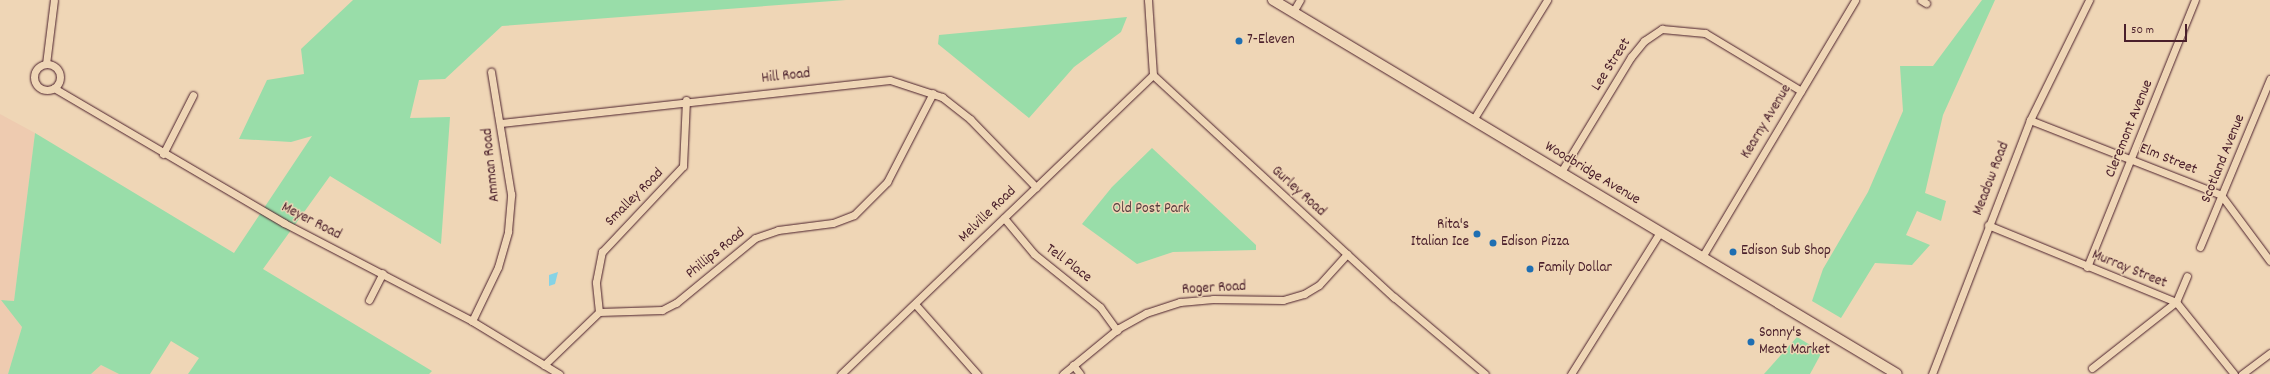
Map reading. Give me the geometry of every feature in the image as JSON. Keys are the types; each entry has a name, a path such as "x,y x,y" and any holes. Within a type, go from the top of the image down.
{"main road":[{"name":"Woodbridge Avenue","path":"1273,0 1896,374"}],"street":[{"path":"54,0 46,64 59,73 54,88"},
{"path":"1148,0 1153,75"},
{"path":"1293,12 1300,0"},
{"path":"1473,120 1547,0"},
{"name":"Kearny Avenue","path":"1702,257 1855,0"},
{"name":"Meadow Road","path":"1932,374 1988,225 2030,120 2089,0"},
{"name":"Cleremont Avenue","path":"2087,267 2195,0"},
{"name":"Lee Street","path":"1561,172 1631,57 1644,40 1662,29 1705,33 1801,91"},
{"name":"Meyer Road","path":"46,64 38,67 34,79 42,89 54,88 163,154 284,223 383,273 472,321 559,374"},
{"name":"Amman Road","path":"472,321 498,267 508,232 511,194 491,72"},
{"name":"Melville Road","path":"841,374 1153,75"},
{"name":"Gurley Road","path":"1153,75 1347,254 1484,374"},
{"name":"Scotland Avenue","path":"2200,247 2220,195 2265,94 2270,79"},
{"name":"Hill Road","path":"500,123 686,100 890,80 933,93 970,119 1036,187"},
{"name":"Phillips Road","path":"599,312 662,310 676,303 755,238 778,230 833,223 854,214 887,182 933,93"},
{"path":"2265,94 2270,101"},
{"path":"163,154 193,95"},
{"name":"Smalley Road","path":"599,312 596,282 602,252 683,166 686,100"},
{"name":"Elm Street","path":"2030,120 2220,195"},
{"path":"2220,195 2270,261"},
{"name":"Tell Place","path":"1004,218 1034,254 1100,307 1117,330"},
{"name":"Murray Street","path":"1988,225 2087,267 2176,302 2234,374"},
{"path":"1571,374 1660,232"},
{"name":"Roger Road","path":"1063,374 1117,330 1146,313 1180,302 1284,300 1304,294 1319,285 1347,254"},
{"path":"369,300 383,273"},
{"path":"2092,368 2176,302 2187,276"},
{"path":"915,304 977,374"},
{"path":"544,365 599,312"},
{"path":"2242,374 2270,353"},
{"path":"1073,365 1080,374"}],"shaded area":[{"path":"0,114 35,133 14,301 2,300 22,327 8,374 0,374"},
{"path":"101,365 119,374 91,374"}],"green space":[{"path":"353,0 846,0 502,26 445,79 419,80 410,118 450,117 441,244 330,176 263,269 432,371 429,374 188,374 199,358 171,341 150,374 119,374 101,365 91,374 8,374 22,327 1,300 14,301 35,133 234,253 312,136 291,142 239,139 267,80 304,74 301,49"},
{"path":"1982,0 1995,0 1943,115 1925,193 1946,201 1941,221 1917,211 1906,235 1930,245 1912,265 1875,263 1841,318 1812,301 1823,269 1868,192 1903,111 1900,66 1933,66"},
{"path":"1127,17 1121,32 1074,67 1029,118 938,44 939,35"},
{"name":"Old Post Park","path":"1152,148 1256,245 1256,250 1173,252 1137,264 1082,224 1112,187"},
{"path":"1797,337 1822,352 1810,374 1764,374"}],"water":[{"path":"558,272 555,284 549,286 549,275"}],"place":[{"name":"7-Eleven","path":"1239,41"},
{"name":"Rita's Italian Ice","path":"1477,234"},
{"name":"Edison Pizza","path":"1493,243"},
{"name":"Edison Sub Shop","path":"1733,252"},
{"name":"Family Dollar","path":"1530,269"},
{"name":"Sonny's Meat Market","path":"1751,342"}]}
